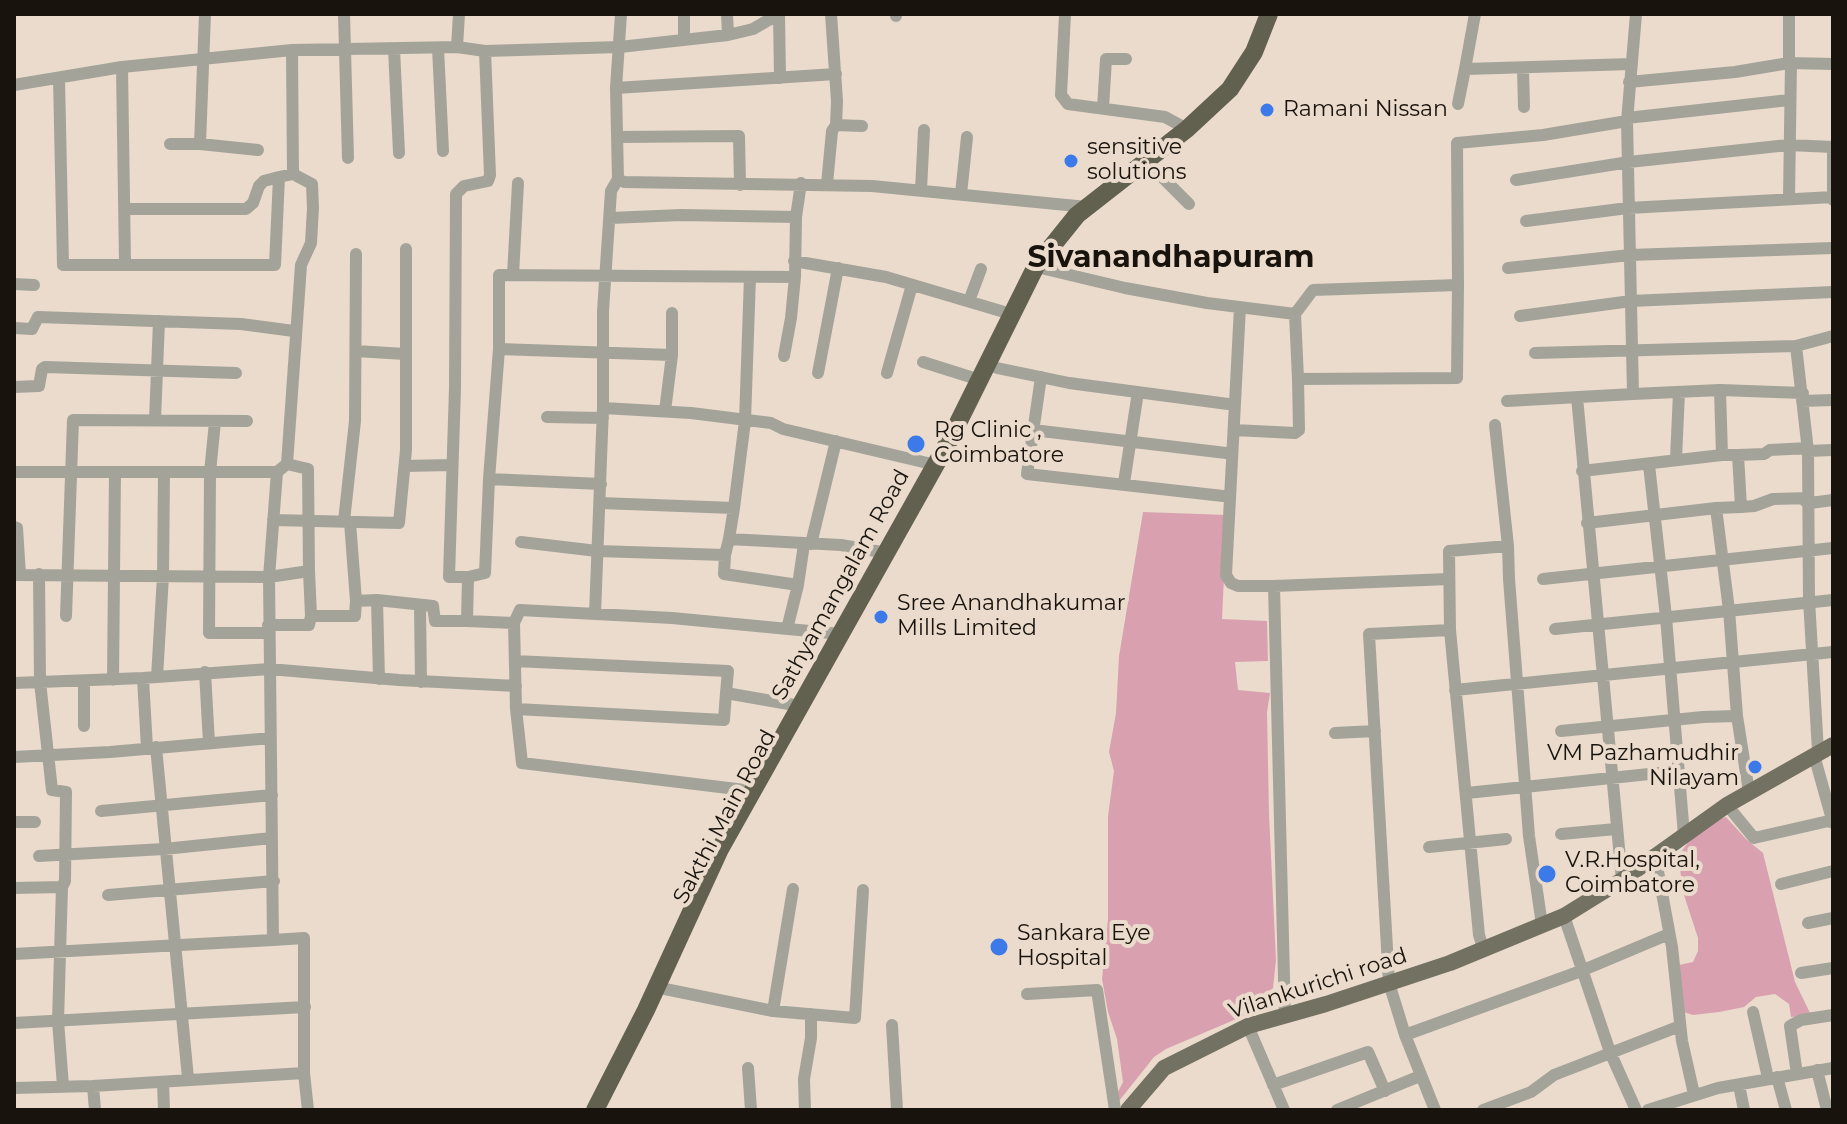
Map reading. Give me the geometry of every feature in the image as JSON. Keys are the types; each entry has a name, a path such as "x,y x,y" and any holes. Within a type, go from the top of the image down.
{"highway":[{"name":"Sathyamangalam Road","path":"595,1110 646,1010 720,849 944,458 1036,266 1060,234 1087,207 1187,129 1230,89 1245,69 1268,15"},
{"name":"Sakthi Main Road","path":"604,1110 724,863 944,458 997,368 1045,269 1081,223 1211,121 1238,93 1254,73 1268,15"}],"main road":[{"name":"Vilankurichi road","path":"1128,1110 1164,1068 1248,1026 1285,1017 1450,963 1564,916 1622,880 1727,805 1822,750"}],"street":[{"path":"200,144 205,14"},
{"path":"344,14 348,158"},
{"path":"457,47 459,14"},
{"path":"595,614 605,351 603,311 611,191 618,179 616,88 621,14"},
{"path":"684,14 684,40"},
{"path":"727,14 728,35"},
{"path":"14,85 122,67 292,50 457,47 485,51 620,47 728,35 753,29 779,14 780,78"},
{"path":"827,184 832,131 836,125 831,14"},
{"path":"1065,14 1061,95 1068,104 1165,117 1187,129"},
{"path":"1458,104 1475,14"},
{"path":"1633,394 1627,120 1636,14"},
{"path":"1789,14 1789,198"},
{"path":"438,48 443,151"},
{"path":"394,49 399,153"},
{"path":"292,50 293,174"},
{"path":"485,51 490,175 488,181 464,186 456,194 455,388 449,577 485,573 499,349 499,275 795,277"},
{"path":"1103,108 1106,59 1126,59"},
{"path":"1629,82 1735,72 1790,63 1833,64"},
{"path":"1465,69 1632,64"},
{"path":"122,67 125,263"},
{"path":"1523,69 1524,107"},
{"path":"616,88 836,74"},
{"path":"59,78 63,265 275,265 279,177"},
{"path":"1298,379 1457,378 1457,143 1543,135 1627,120 1789,100"},
{"path":"836,125 862,126"},
{"path":"921,190 924,130"},
{"path":"618,137 739,136 740,185"},
{"path":"961,194 967,137"},
{"path":"170,144 258,150"},
{"path":"1516,180 1629,162 1788,145 1833,150 1833,198 1628,208 1526,221"},
{"path":"1153,168 1189,204"},
{"path":"126,209 246,209 253,203 264,181 293,174 312,184 311,243 301,265 269,577 273,940"},
{"path":"618,179 624,182 740,185 827,184 1087,207"},
{"path":"513,275 518,183"},
{"path":"784,356 795,277 796,217 801,183"},
{"path":"610,218 681,215 796,217"},
{"path":"1508,268 1630,255 1833,248"},
{"path":"273,520 399,523 405,466 406,249"},
{"path":"311,616 355,616 347,521 355,421 356,254"},
{"path":"794,261 912,285 1011,314"},
{"path":"818,373 838,268"},
{"path":"969,301 981,269"},
{"path":"1045,269 1125,288 1295,314"},
{"path":"750,277 745,421 724,574 798,585"},
{"path":"14,284 34,285"},
{"path":"887,373 912,285"},
{"path":"1234,430 1295,433 1299,430 1295,314 1313,290 1458,285"},
{"path":"1520,316 1631,301 1833,292"},
{"path":"1240,307 1226,575 1231,583 1238,586 1274,586 1449,579"},
{"path":"665,411 672,355 672,313"},
{"path":"14,328 32,329 38,317 241,324 294,331"},
{"path":"155,420 159,321"},
{"path":"1535,353 1796,346 1833,336"},
{"path":"1727,805 1754,838 1833,821 1811,654 1808,450 1796,346"},
{"path":"499,349 672,355"},
{"path":"356,351 405,354"},
{"path":"923,362 980,380"},
{"path":"14,387 38,386 45,367 236,373"},
{"path":"997,368 1228,404"},
{"path":"1041,377 1027,474 1223,496"},
{"path":"1720,390 1722,455"},
{"path":"1507,401 1720,390 1833,400"},
{"path":"1124,483 1138,392"},
{"path":"1676,459 1679,392"},
{"path":"1577,397 1622,880"},
{"path":"547,417 665,411 771,423 783,429 836,441 944,458"},
{"path":"66,616 73,420 247,421"},
{"path":"14,472 210,472 308,469 309,625 209,633 210,472 215,422"},
{"path":"1495,425 1508,546 1529,836 1542,925"},
{"path":"1033,430 1226,453"},
{"path":"787,629 836,441"},
{"path":"1582,471 1649,465 1676,459 1764,454 1770,450 1833,450"},
{"path":"1738,455 1741,507"},
{"path":"405,466 451,465"},
{"path":"1649,465 1666,617 1684,835"},
{"path":"113,680 115,472"},
{"path":"164,472 163,576 150,678 152,747 162,806 188,1078"},
{"path":"489,479 601,484"},
{"path":"1587,523 1754,506 1773,499 1833,500"},
{"path":"600,503 734,508"},
{"path":"1716,508 1724,560 1737,716 1749,792"},
{"path":"14,527 17,528 17,575 269,577 309,571"},
{"path":"729,539 887,553"},
{"path":"521,542 597,551 725,555"},
{"path":"1484,951 1479,935 1455,690 1450,630 1449,551 1508,546"},
{"path":"1543,579 1833,548"},
{"path":"39,574 40,682 52,790 66,792 58,1021 63,1086"},
{"path":"467,621 468,577"},
{"path":"1274,586 1285,1017"},
{"path":"377,600 379,679"},
{"path":"1555,629 1809,600 1833,600"},
{"path":"356,601 433,606 435,621 514,623"},
{"path":"420,606 421,682"},
{"path":"753,791 522,763 516,709 514,623 520,610 841,634"},
{"path":"1435,1110 1405,1035 1389,983 1369,634 1450,630"},
{"path":"1455,690 1833,652"},
{"path":"515,661 728,671 724,720 516,709"},
{"path":"14,683 150,678 269,669 421,682 516,686"},
{"path":"205,672 209,743"},
{"path":"84,681 84,726"},
{"path":"726,693 800,706"},
{"path":"1561,731 1737,716"},
{"path":"1335,733 1375,731"},
{"path":"14,757 48,757 271,738"},
{"path":"1467,793 1678,771"},
{"path":"101,811 272,795"},
{"path":"14,822 35,822"},
{"path":"1561,834 1616,829"},
{"path":"39,856 164,849 272,838"},
{"path":"1429,847 1506,839"},
{"path":"1655,855 1669,934 1680,1026 1694,1094"},
{"path":"1781,884 1833,871"},
{"path":"108,895 274,881"},
{"path":"14,888 62,887"},
{"path":"773,1011 793,889"},
{"path":"665,989 773,1011 855,1018 863,890"},
{"path":"1564,916 1610,1052 1636,1110"},
{"path":"1808,923 1833,918"},
{"path":"1405,1035 1581,971 1669,934"},
{"path":"14,954 304,938 304,1073 308,1110"},
{"path":"1801,973 1833,968"},
{"path":"1027,994 1097,990 1115,1110"},
{"path":"14,1023 305,1007"},
{"path":"1753,1012 1786,1110"},
{"path":"805,1110 804,1079 811,1038 811,1014"},
{"path":"1797,1074 1790,1026 1801,1020 1833,1015"},
{"path":"892,1025 897,1110"},
{"path":"1248,1026 1284,1110"},
{"path":"1483,1110 1531,1092 1554,1075 1680,1026"},
{"path":"1273,1085 1368,1052 1385,1091"},
{"path":"748,1068 751,1110"},
{"path":"1648,1110 1694,1094 1833,1068"},
{"path":"1817,1070 1827,1110"},
{"path":"14,1088 304,1073"},
{"path":"1337,1110 1420,1076"},
{"path":"163,1082 164,1110"},
{"path":"1739,1085 1744,1110"},
{"path":"93,1086 95,1110"}],"shaded area":[{"path":"1143,512 1227,515 1222,619 1267,621 1268,661 1235,662 1238,690 1270,693 1267,712 1269,814 1276,960 1273,988 1255,1011 1166,1049 1154,1057 1119,1101 1117,1094 1123,1082 1117,1039 1102,979 1108,919 1108,816 1114,771 1109,752 1116,713 1119,656"},
{"path":"1726,817 1763,853 1795,982 1811,1015 1791,1017 1789,1004 1775,994 1756,997 1744,1007 1719,1012 1693,1015 1683,1012 1679,965 1693,962 1698,951 1698,938 1682,889 1679,855 1689,841"}],"place":[{"name":"Ramani Nissan","path":"1267,110"},
{"name":"sensitive solutions","path":"1071,161"},
{"name":"Rg Clinic , Coimbatore","path":"916,444"},
{"name":"Sree Anandhakumar Mills Limited","path":"881,617"},
{"name":"VM Pazhamudhir Nilayam","path":"1755,767"},
{"name":"V.R.Hospital, Coimbatore","path":"1547,874"},
{"name":"Sankara Eye Hospital","path":"999,947"}],"district":[{"name":"Sivanandhapuram","path":"1171,258"}]}
